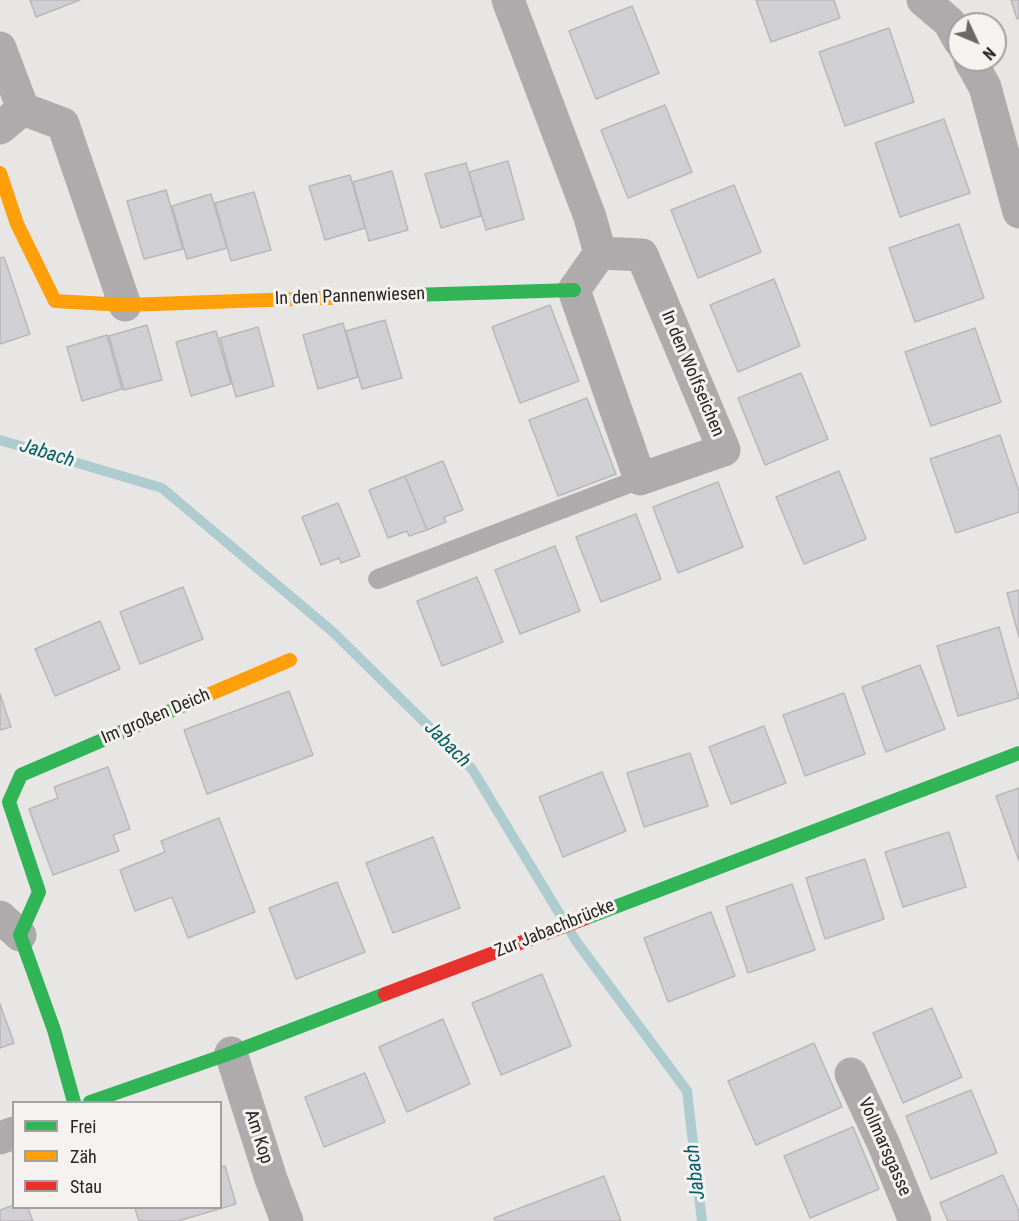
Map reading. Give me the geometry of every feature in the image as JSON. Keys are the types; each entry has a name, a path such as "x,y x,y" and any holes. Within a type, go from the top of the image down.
{"street":[{"path":"508,0 590,217 600,253 574,290 640,478"},
{"path":"922,0 947,20"},
{"path":"0,48 11,118 63,124 125,305"},
{"path":"977,72 985,87 1019,212"},
{"name":"In den Pannenwiesen","path":"0,173 17,224 55,301 125,305 574,290"},
{"name":"In den Wolfseichen","path":"600,253 642,255 724,450 640,478"},
{"name":"Im großen Deich","path":"74,1101 54,1029 10,926 39,892 9,802 11,779 290,660"},
{"name":"Zur Jabachbrücke","path":"93,1101 231,1053 1019,753"},
{"name":"Am Kop","path":"231,1053 287,1221"},
{"name":"Vollmarsgasse","path":"851,1074 885,1145 915,1221"}],"lane":[{"name":"In den Wolfseichen","path":"378,579 640,478"}],"building":[{"path":"30,0 80,0 36,17"},
{"path":"756,0 834,0 840,18 771,42"},
{"path":"1011,0 1019,0 1019,18 1017,19"},
{"path":"632,6 659,73 596,99 569,31"},
{"path":"889,28 914,102 845,126 819,52"},
{"path":"665,105 692,172 628,198 601,130"},
{"path":"944,119 970,193 900,217 875,143"},
{"path":"508,161 524,219 486,230 469,172"},
{"path":"466,163 481,216 441,228 425,174"},
{"path":"392,171 408,230 369,241 353,182"},
{"path":"350,175 365,228 325,240 309,186"},
{"path":"734,185 761,252 698,278 671,210"},
{"path":"166,190 183,249 144,259 127,201"},
{"path":"254,192 271,250 231,261 215,203"},
{"path":"211,194 227,248 187,259 172,206"},
{"path":"959,224 984,298 915,322 889,248"},
{"path":"4,257 30,334 0,344 0,258"},
{"path":"774,279 800,346 738,372 710,305"},
{"path":"550,305 579,381 520,403 492,327"},
{"path":"385,320 402,378 362,389 346,331"},
{"path":"343,323 358,377 318,389 303,335"},
{"path":"147,325 162,380 124,390 109,336"},
{"path":"258,327 274,386 236,397 220,338"},
{"path":"975,328 1001,402 931,426 905,352"},
{"path":"216,331 231,384 191,396 176,342"},
{"path":"107,335 122,389 82,401 67,347"},
{"path":"801,373 828,439 765,465 738,398"},
{"path":"587,398 616,474 558,496 529,420"},
{"path":"1000,435 1019,491 1019,512 956,533 930,459"},
{"path":"443,461 463,510 444,517 446,522 427,530 405,476"},
{"path":"839,471 866,539 804,564 776,497"},
{"path":"405,476 427,530 409,536 407,531 388,538 369,490"},
{"path":"718,482 743,547 678,573 653,507"},
{"path":"338,503 360,556 341,563 339,558 321,565 302,517"},
{"path":"636,514 661,579 601,602 576,537"},
{"path":"555,546 580,611 520,634 495,570"},
{"path":"477,577 503,642 442,666 417,601"},
{"path":"183,587 203,639 140,664 120,612"},
{"path":"1019,590 1019,637 1007,593"},
{"path":"100,621 120,669 55,696 35,649"},
{"path":"999,627 1019,698 958,716 937,646"},
{"path":"920,665 945,729 886,752 862,687"},
{"path":"289,691 313,755 207,794 184,730"},
{"path":"844,693 865,754 805,776 783,715"},
{"path":"0,694 11,727 0,730"},
{"path":"764,726 786,783 731,804 709,747"},
{"path":"690,753 708,806 644,827 627,773"},
{"path":"108,767 130,829 113,835 119,851 53,875 29,809 58,798 54,787"},
{"path":"602,772 626,831 563,857 539,797"},
{"path":"1019,788 1019,861 996,796"},
{"path":"219,818 255,912 188,938 172,897 135,911 120,870 165,852 161,841"},
{"path":"949,832 966,887 903,907 885,852"},
{"path":"433,837 460,908 393,933 366,863"},
{"path":"865,859 884,919 825,939 806,878"},
{"path":"337,882 365,952 296,979 269,908"},
{"path":"792,884 815,950 748,973 726,907"},
{"path":"711,912 735,976 668,1002 644,938"},
{"path":"542,974 571,1046 501,1075 472,1003"},
{"path":"0,1004 14,1043 0,1048"},
{"path":"932,1008 962,1077 903,1103 873,1033"},
{"path":"443,1019 470,1084 407,1112 379,1047"},
{"path":"814,1043 842,1107 756,1145 728,1081"},
{"path":"365,1073 385,1122 324,1147 305,1097"},
{"path":"971,1090 997,1153 931,1179 906,1116"},
{"path":"853,1127 879,1189 810,1218 784,1156"},
{"path":"225,1166 236,1204 222,1208 222,1167"},
{"path":"1003,1175 1019,1211 1019,1221 948,1221 940,1203"},
{"path":"604,1176 621,1221 495,1221 494,1218"},
{"path":"12,1206 12,1209 28,1209 33,1221 0,1221 0,1210"},
{"path":"135,1209 219,1209 178,1221 139,1221"}],"waterway":[{"name":"Jabach","path":"0,440 162,488 333,632 472,769 576,941 687,1091 702,1221"}],"traffic: fast":[{"path":"410,295 574,290"},
{"path":"74,1101 54,1030 20,935 39,892 9,802 21,775 189,703"},
{"path":"586,918 1019,753"},
{"path":"93,1101 231,1053 385,994"}],"traffic: slow":[{"path":"0,173 17,224 55,301 125,305 410,295"},
{"path":"189,703 290,660"}],"traffic: jam":[{"path":"385,994 586,918"}]}
